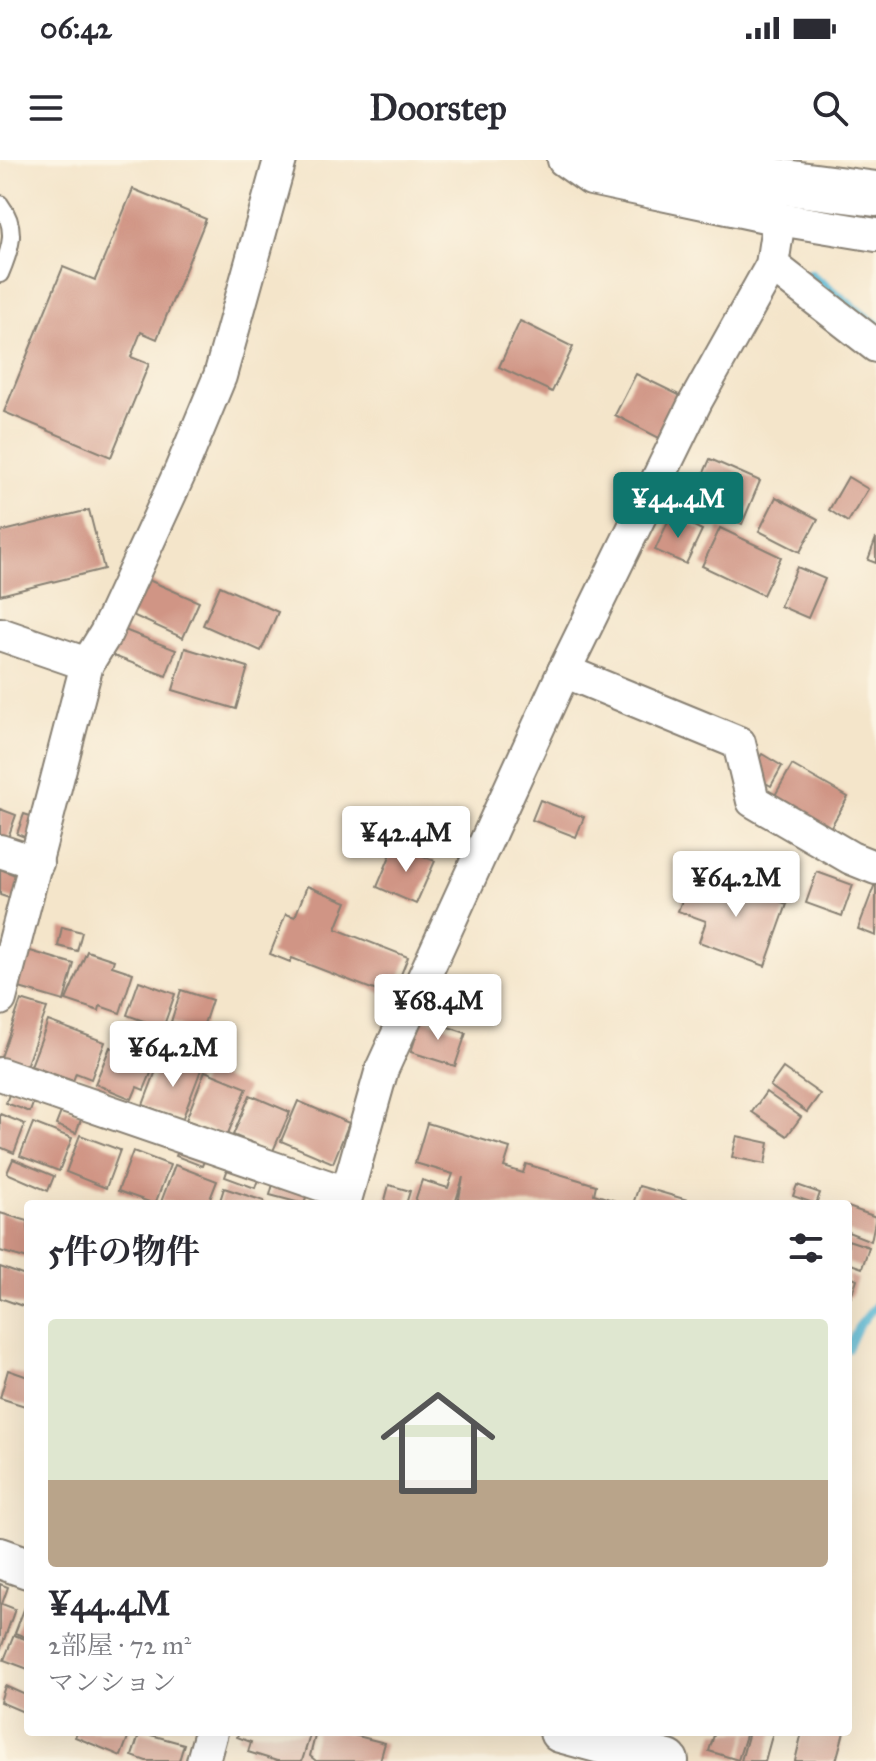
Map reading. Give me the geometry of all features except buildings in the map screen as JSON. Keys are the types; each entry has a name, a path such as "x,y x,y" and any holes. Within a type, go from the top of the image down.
{"highway":[{"path":"615,160 794,187 876,194"}],"street":[{"path":"0,999 87,664 106,633 175,484 220,376 280,160"},
{"path":"564,160 591,179 794,187 876,235"},
{"path":"0,1074 345,1199 382,1069 564,671 696,401 772,265 794,187"},
{"path":"772,265 876,346"},
{"path":"0,634 87,664"},
{"path":"564,671 739,743 753,801 851,858 876,868"},
{"path":"0,851 37,863"},
{"path":"0,1558 24,1567"},
{"path":"203,1761 210,1736"},
{"path":"575,1736 668,1761"}],"lane":[{"path":"0,204 11,223 12,236 0,274"}],"waterway":[{"path":"810,273 876,324"},
{"path":"852,1340 858,1327 876,1305"}]}
